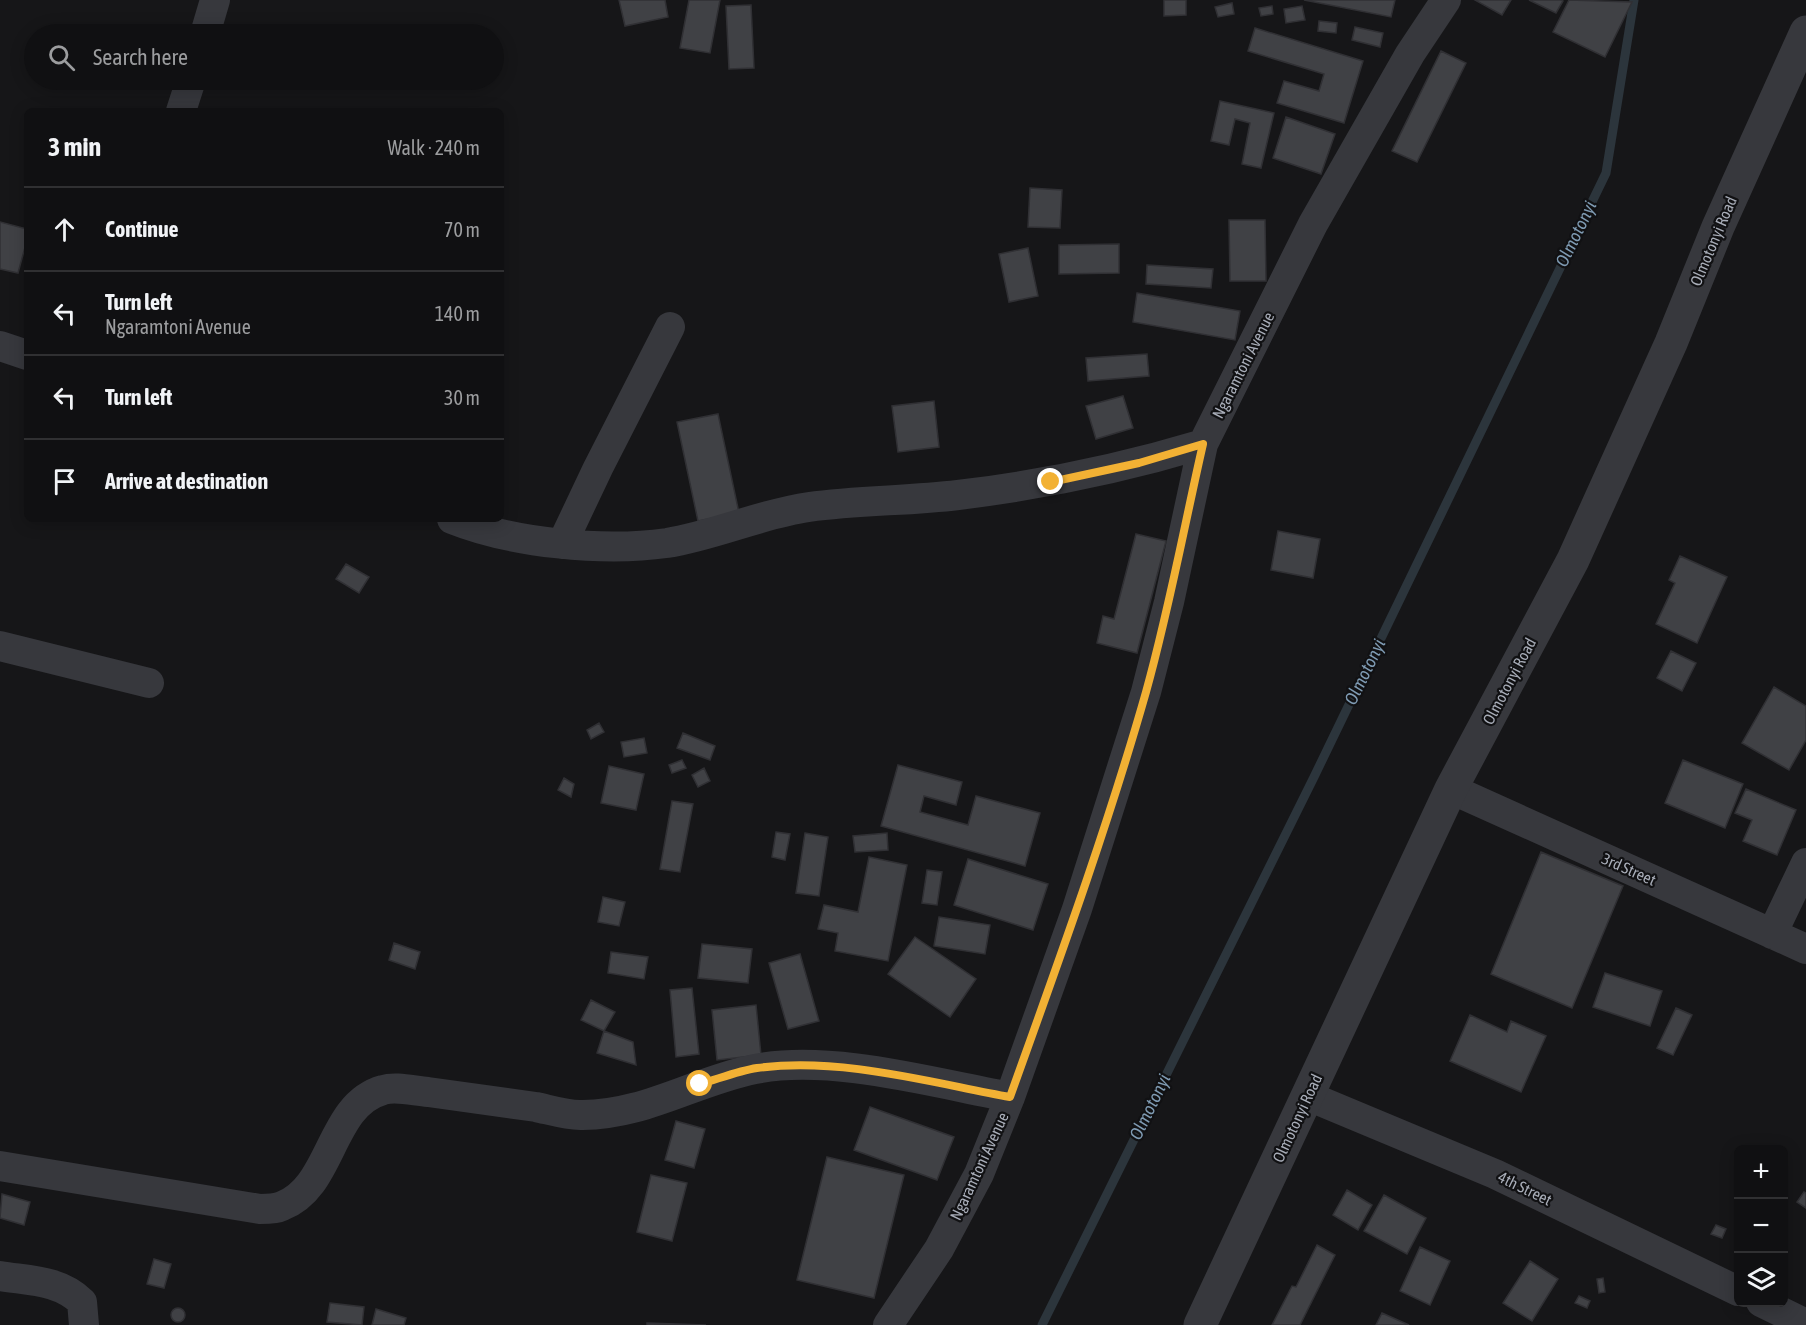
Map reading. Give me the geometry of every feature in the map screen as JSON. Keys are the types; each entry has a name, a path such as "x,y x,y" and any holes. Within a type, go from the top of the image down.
{"street":[{"path":"208,24 215,0"},
{"name":"Ngaramtoni Avenue","path":"888,1325 944,1240 979,1174 1010,1097 1077,909 1146,692 1169,602 1203,444 1313,224 1410,54 1446,0"},
{"name":"Olmotonyi Road","path":"1200,1325 1451,789 1573,560 1671,344 1718,227 1806,32"},
{"path":"182,108 188,90"},
{"path":"562,544 670,327"},
{"path":"0,346 24,354"},
{"path":"460,522 562,544 611,548 668,543 809,507 957,495 1051,482 1139,463 1203,444"},
{"path":"0,646 148,683"},
{"name":"3rd Street","path":"1451,789 1806,949"},
{"path":"1772,934 1806,863"},
{"path":"0,1166 260,1209 281,1207 298,1197 311,1182 349,1115 365,1098 384,1089 456,1096 579,1115 616,1113 649,1105 700,1084 755,1069 810,1065 877,1072 1010,1097"},
{"name":"4th Street","path":"1308,1096 1495,1174 1734,1290"},
{"path":"0,1276 69,1289 82,1302 84,1325"},
{"path":"1771,1307 1806,1324"}],"building":[{"path":"619,0 665,0 668,17 625,26"},
{"path":"689,0 720,0 710,53 680,48"},
{"path":"1164,0 1186,0 1186,15 1164,16"},
{"path":"1304,0 1395,0 1391,17"},
{"path":"1475,0 1511,0 1502,15"},
{"path":"1529,0 1561,0 1563,1 1556,13"},
{"path":"1569,0 1632,2 1605,57 1553,32"},
{"path":"1232,3 1234,14 1218,17 1215,7"},
{"path":"751,5 754,68 729,69 726,6"},
{"path":"1272,6 1273,14 1261,16 1259,8"},
{"path":"1302,6 1305,20 1286,23 1284,9"},
{"path":"1319,21 1337,23 1336,33 1318,31"},
{"path":"1355,27 1383,33 1380,47 1352,40"},
{"path":"1255,28 1363,61 1344,123 1277,103 1284,81 1319,91 1324,74 1248,51"},
{"path":"1441,51 1466,63 1417,162 1392,151"},
{"path":"1220,101 1274,113 1261,168 1242,164 1250,123 1235,119 1229,145 1211,141"},
{"path":"1286,117 1335,134 1321,174 1273,158"},
{"path":"1030,188 1062,190 1060,228 1028,227"},
{"path":"1229,220 1265,220 1266,281 1230,281"},
{"path":"0,222 24,228 24,251 18,273 0,269"},
{"path":"1119,244 1119,273 1059,274 1059,245"},
{"path":"1028,248 1038,296 1009,302 999,254"},
{"path":"1147,265 1213,269 1211,288 1146,284"},
{"path":"1137,293 1240,311 1235,340 1133,322"},
{"path":"1147,354 1149,376 1088,381 1086,358"},
{"path":"1123,396 1133,428 1096,439 1086,406"},
{"path":"934,401 939,447 898,452 892,406"},
{"path":"718,414 739,513 698,521 677,422"},
{"path":"1278,531 1320,539 1313,578 1271,570"},
{"path":"1136,534 1166,541 1137,653 1097,643 1103,616 1114,619"},
{"path":"1680,556 1727,577 1697,643 1656,624 1675,583 1669,580"},
{"path":"346,564 369,577 359,593 336,579"},
{"path":"1671,651 1696,663 1682,691 1657,678"},
{"path":"1774,687 1806,706 1806,740 1789,770 1742,743"},
{"path":"599,723 604,732 591,739 587,730"},
{"path":"683,733 715,746 710,760 677,748"},
{"path":"644,738 647,753 624,757 621,742"},
{"path":"682,760 686,768 672,773 669,765"},
{"path":"1683,760 1743,784 1725,828 1665,803"},
{"path":"898,765 962,782 956,805 924,796 920,812 968,825 976,796 1040,813 1025,866 881,826"},
{"path":"609,766 644,774 636,810 601,803"},
{"path":"704,768 710,781 698,787 692,775"},
{"path":"564,778 574,784 571,797 558,790"},
{"path":"1746,789 1796,810 1777,855 1743,841 1752,820 1735,813"},
{"path":"672,801 693,804 680,872 660,869"},
{"path":"776,832 790,834 785,860 772,857"},
{"path":"805,833 828,837 819,896 796,893"},
{"path":"887,833 888,850 855,852 853,836"},
{"path":"1541,852 1623,886 1572,1008 1491,974"},
{"path":"869,857 907,865 888,961 835,951 838,933 818,929 824,905 858,912"},
{"path":"968,859 1048,884 1033,930 954,905"},
{"path":"927,870 942,872 937,905 922,903"},
{"path":"603,897 625,902 619,926 598,922"},
{"path":"939,917 990,925 985,954 934,946"},
{"path":"915,937 976,979 950,1017 888,974"},
{"path":"394,943 420,952 415,969 389,960"},
{"path":"702,944 752,949 748,983 698,978"},
{"path":"611,952 648,957 644,979 608,973"},
{"path":"800,954 819,1021 788,1029 769,963"},
{"path":"1605,973 1662,991 1650,1026 1593,1007"},
{"path":"692,988 699,1054 676,1057 670,990"},
{"path":"591,1000 615,1012 604,1031 581,1020"},
{"path":"756,1005 761,1055 717,1060 712,1010"},
{"path":"1676,1008 1692,1015 1673,1055 1657,1048"},
{"path":"1470,1015 1507,1032 1511,1021 1546,1036 1521,1092 1450,1061"},
{"path":"604,1031 633,1042 636,1065 597,1053"},
{"path":"870,1107 954,1137 937,1180 854,1150"},
{"path":"676,1121 705,1129 694,1168 665,1160"},
{"path":"827,1157 904,1175 874,1298 797,1280"},
{"path":"651,1175 687,1183 672,1241 637,1232"},
{"path":"1347,1190 1372,1205 1358,1230 1333,1215"},
{"path":"1804,1192 1806,1193 1806,1208 1797,1202"},
{"path":"2,1194 30,1202 24,1225 0,1218"},
{"path":"1384,1195 1426,1218 1407,1254 1364,1231"},
{"path":"1716,1225 1726,1229 1722,1238 1711,1234"},
{"path":"1317,1245 1335,1255 1300,1325 1272,1325 1292,1286 1296,1287"},
{"path":"1420,1247 1450,1261 1430,1305 1400,1291"},
{"path":"154,1259 171,1264 164,1288 147,1284"},
{"path":"1530,1261 1558,1279 1532,1321 1503,1303"},
{"path":"1603,1278 1605,1292 1599,1293 1597,1279"},
{"path":"1579,1296 1590,1301 1587,1308 1575,1303"},
{"path":"330,1303 364,1307 362,1325 327,1322"},
{"path":"178,1308 183,1310 185,1315 183,1320 178,1322 173,1320 171,1315 173,1310"},
{"path":"376,1309 406,1318 404,1325 372,1325"},
{"path":"1382,1313 1409,1325 1376,1325"},
{"path":"647,1323 706,1325 647,1325"}],"waterway":[{"name":"Olmotonyi","path":"1042,1325 1314,777 1606,173 1634,0"}],"route":[{"path":"700,1084 755,1069 810,1065 877,1072 1010,1097 1077,909 1146,692 1169,602 1203,444 1139,463 1051,482"}]}
